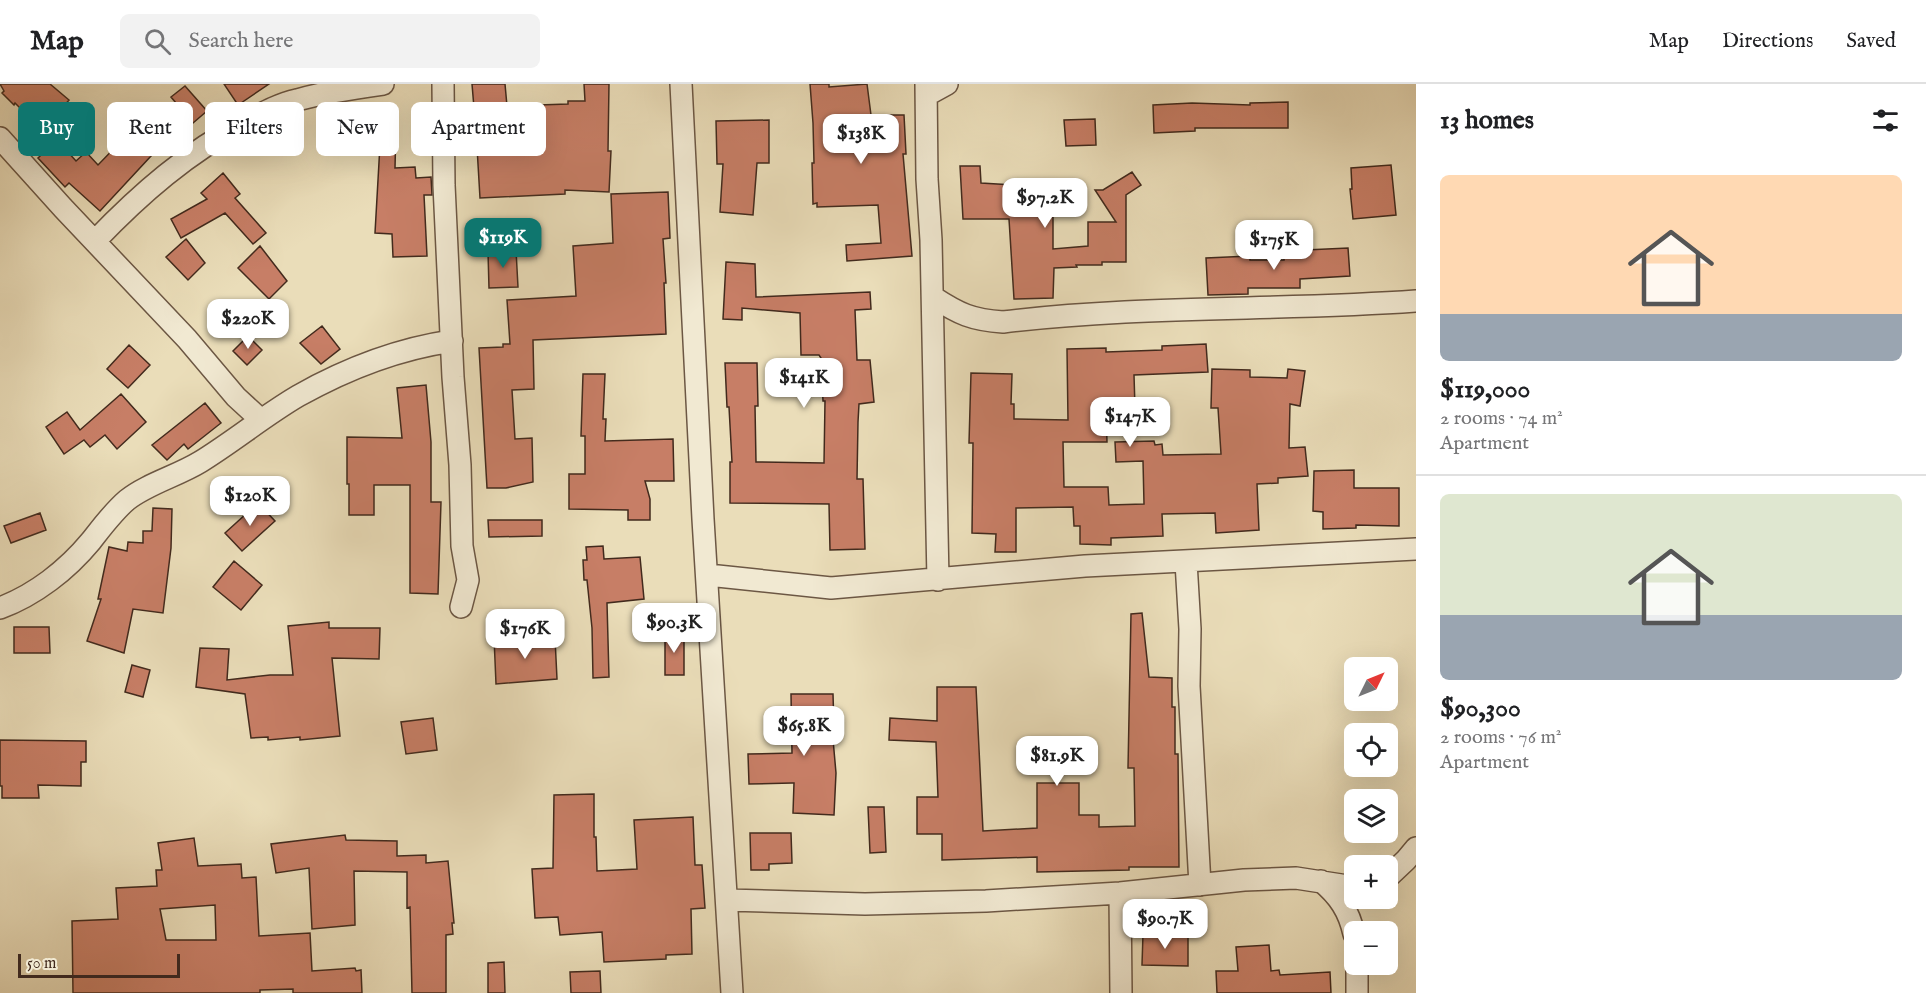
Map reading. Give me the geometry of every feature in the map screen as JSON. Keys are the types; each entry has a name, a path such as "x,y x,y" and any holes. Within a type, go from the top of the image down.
{"street":[{"path":"95,241 126,208 175,166 234,128 296,100 383,84"},
{"path":"443,84 444,185 460,465 462,546 468,580 461,607"},
{"path":"681,84 703,519 732,993"},
{"path":"938,580 932,240 927,179 927,89 947,84"},
{"path":"0,138 187,339 236,397 261,420"},
{"path":"933,297 957,313 982,321 1004,322 1149,310 1361,305 1416,301"},
{"path":"0,608 28,596 75,558 128,500 150,486 192,467 297,397 368,363 397,352 452,341"},
{"path":"708,575 831,588 1085,566 1416,549"},
{"path":"1186,562 1190,629 1190,697 1200,885"},
{"path":"1398,867 1416,848"},
{"path":"1398,876 1416,876"},
{"path":"727,900 865,904 986,901 1120,893 1277,878 1296,878 1344,885"},
{"path":"1321,881 1342,903 1352,921"},
{"path":"1120,893 1121,993"},
{"path":"1357,975 1358,993"}],"building":[{"path":"0,84 50,84 69,100 67,102 18,102 18,106 2,93 4,91"},
{"path":"224,84 269,84 242,102 236,102"},
{"path":"472,84 505,84 507,102 474,102"},
{"path":"584,84 609,84 608,151 611,151 609,192 565,190 565,194 480,198 478,156 546,156 546,105 585,101"},
{"path":"810,84 829,84 829,87 867,84 871,115 904,115 906,154 903,154 912,256 847,261 846,245 881,243 878,205 817,207 817,203 813,204 813,123"},
{"path":"185,86 205,109 205,113 193,123 193,102 175,102 171,97"},
{"path":"1288,102 1288,128 1195,128 1195,131 1154,133 1153,105 1192,103 1250,105 1250,103"},
{"path":"1095,119 1096,145 1066,146 1064,120"},
{"path":"769,120 769,163 757,163 753,215 720,212 723,164 717,164 716,121"},
{"path":"40,156 71,156 76,161 82,156 90,156 98,165 107,156 151,156 100,211 69,183 65,187 38,158"},
{"path":"379,156 395,156 395,168 415,167 416,178 431,177 432,195 424,195 427,256 393,257 392,234 375,233"},
{"path":"1391,165 1396,215 1353,219 1350,189 1352,189 1351,168"},
{"path":"960,166 980,166 981,183 1049,187 1048,203 1053,203 1053,249 1088,246 1088,222 1116,222 1095,190 1103,190 1132,172 1141,185 1126,195 1126,262 1102,262 1102,265 1054,268 1053,298 1014,299 1009,219 963,219"},
{"path":"223,173 240,194 235,198 266,233 253,244 225,213 181,238 171,219 207,199 201,193"},
{"path":"668,192 670,238 663,239 666,334 533,340 534,389 512,390 515,439 532,438 533,482 506,488 487,488 479,348 503,347 503,344 510,344 507,300 576,296 573,246 613,243 611,194"},
{"path":"186,239 205,263 188,280 166,257"},
{"path":"260,246 287,281 269,299 238,268"},
{"path":"1348,248 1350,276 1300,279 1300,288 1248,288 1248,294 1208,295 1206,258 1250,256 1250,260 1284,260 1284,251"},
{"path":"516,250 518,287 489,288 488,252"},
{"path":"726,262 755,264 756,297 870,292 871,309 855,310 857,360 870,360 874,402 859,404 857,479 863,479 865,549 830,550 829,504 730,503 730,462 732,462 725,363 757,363 756,462 824,463 825,401 823,401 821,358 819,355 801,355 800,313 742,308 742,320 723,319"},
{"path":"322,326 340,349 321,364 300,343"},
{"path":"248,336 262,350 247,365 233,351"},
{"path":"1206,344 1208,372 1134,375 1135,408 1106,409 1107,442 1063,442 1064,487 1108,487 1109,505 1144,504 1143,461 1116,462 1115,442 1154,441 1155,445 1162,444 1163,455 1221,454 1218,408 1211,408 1212,369 1250,370 1250,377 1287,378 1288,369 1305,371 1300,406 1290,404 1289,448 1305,447 1308,476 1278,478 1278,483 1257,484 1259,530 1216,533 1215,513 1162,514 1163,536 1111,538 1111,545 1080,544 1080,526 1074,526 1073,507 1016,508 1016,552 995,552 996,534 972,533 973,443 969,443 971,373 1012,374 1011,404 1014,404 1014,419 1068,420 1067,349 1106,348 1106,352 1162,350 1162,346"},
{"path":"129,345 150,365 128,388 107,369"},
{"path":"583,374 605,374 603,419 606,419 605,441 673,439 674,481 645,481 650,499 650,520 628,520 628,510 569,509 569,474 585,474 585,436 581,436"},
{"path":"426,385 431,442 431,502 441,502 438,594 410,593 410,485 374,485 374,515 349,515 349,484 347,484 347,437 402,438 397,388"},
{"path":"121,394 146,422 117,449 105,435 90,447 84,440 64,454 46,427 67,412 80,430"},
{"path":"205,403 221,423 188,449 184,444 167,460 152,445"},
{"path":"1354,470 1354,488 1399,488 1399,526 1356,525 1356,528 1323,529 1323,512 1313,511 1314,471"},
{"path":"258,503 275,521 242,551 225,533"},
{"path":"153,508 172,509 171,548 163,613 133,609 124,653 87,641 101,599 98,599 109,547 127,551 128,542 143,543 143,531 152,531"},
{"path":"40,513 46,530 11,543 4,526"},
{"path":"488,520 542,520 542,536 489,537"},
{"path":"603,546 604,559 640,557 644,599 607,603 609,677 593,678 592,628 583,560 587,560 586,547"},
{"path":"234,561 262,585 241,610 213,587"},
{"path":"1142,613 1149,677 1172,678 1172,707 1175,707 1175,754 1178,754 1179,867 1037,872 1037,857 942,860 942,834 917,834 917,797 938,797 936,742 889,740 890,718 937,721 937,687 976,687 983,831 1037,828 1037,783 1079,783 1079,815 1099,815 1099,827 1135,826 1134,768 1128,768 1131,614"},
{"path":"329,622 329,628 380,628 379,659 332,658 340,736 300,740 300,737 268,740 268,737 251,738 245,694 196,687 200,648 229,649 227,680 293,675 288,626"},
{"path":"14,627 49,627 50,653 14,653"},
{"path":"665,632 684,632 684,675 665,675"},
{"path":"494,637 555,638 557,679 496,684"},
{"path":"132,665 150,670 143,697 125,692"},
{"path":"791,694 833,694 834,728 832,728 836,773 834,815 793,813 794,783 749,784 748,754 792,753"},
{"path":"433,718 437,750 406,754 401,722"},
{"path":"0,740 86,741 86,762 81,762 81,786 38,785 39,798 2,798"},
{"path":"594,794 597,871 637,869 634,820 693,817 695,865 702,865 705,908 691,909 692,954 666,955 666,959 604,962 602,932 560,935 558,917 535,918 532,869 553,868 554,795"},
{"path":"868,807 884,807 886,852 870,853"},
{"path":"750,833 791,833 792,863 769,864 769,870 751,870"},
{"path":"345,835 346,840 397,841 397,856 426,855 426,863 448,861 454,923 452,923 453,934 446,935 446,993 412,993 407,872 354,871 355,925 312,929 309,868 276,873 271,844"},
{"path":"194,838 198,866 241,864 242,878 256,877 259,936 310,933 312,971 355,968 356,971 361,970 362,993 293,993 293,989 260,990 260,993 73,993 72,921 118,919 116,888 157,886 156,870 162,870 158,843","holes":["215,905 216,940 166,940 160,909"]},
{"path":"1143,934 1188,934 1188,966 1142,965"},
{"path":"1269,945 1271,971 1279,970 1280,975 1330,972 1331,993 1217,993 1216,971 1238,971 1236,947"},
{"path":"504,962 505,993 488,993 488,963"},
{"path":"600,971 601,993 571,993 570,972"}]}
